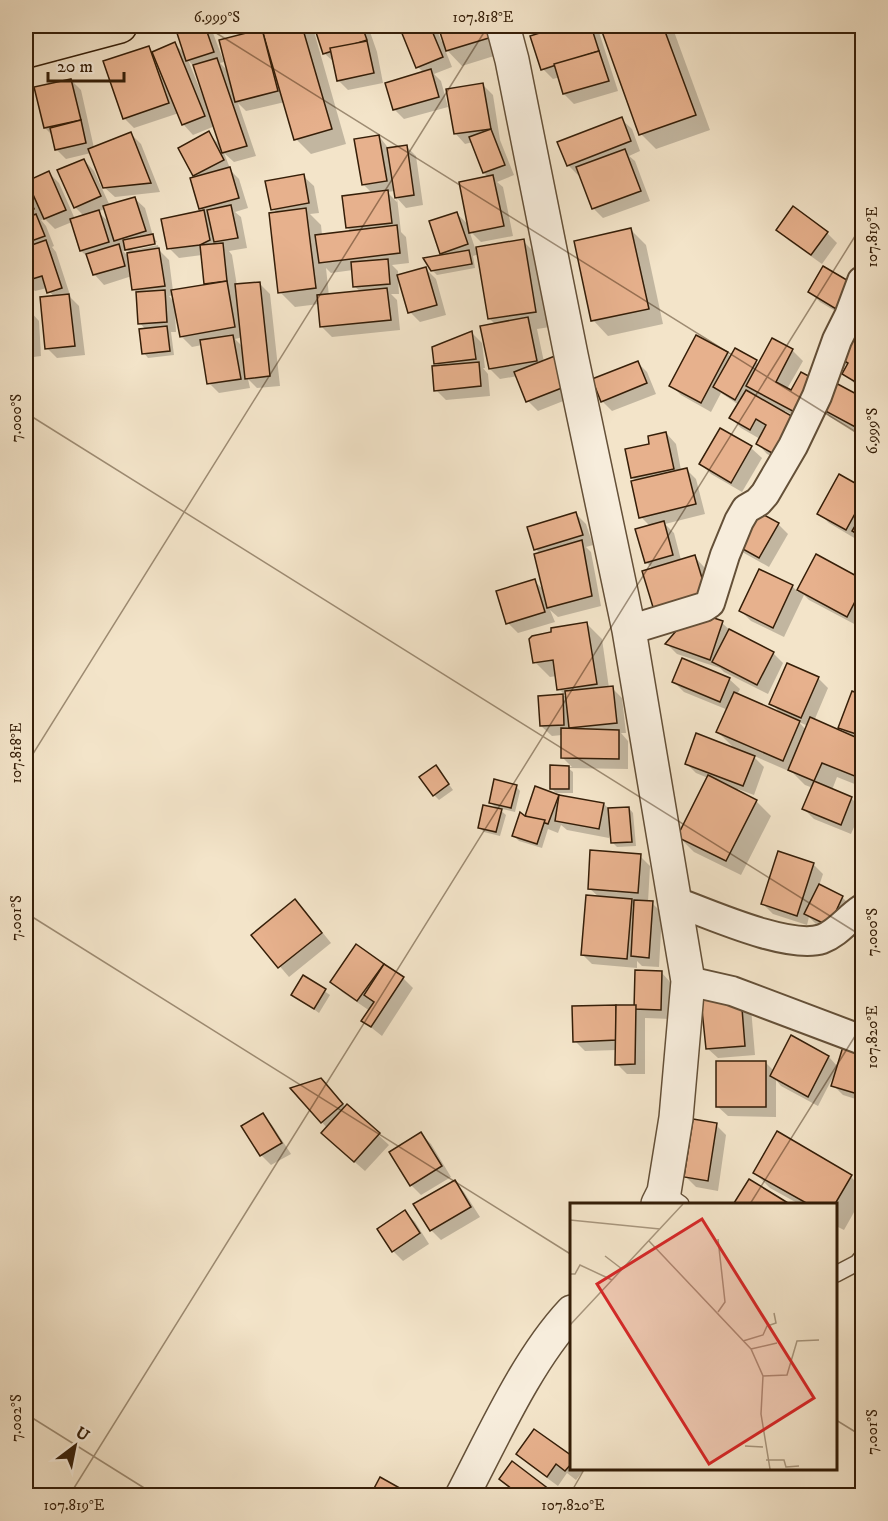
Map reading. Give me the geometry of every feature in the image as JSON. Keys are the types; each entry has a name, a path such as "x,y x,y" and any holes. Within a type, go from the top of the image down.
{"main road":[{"path":"26,51 111,27"}],"street":[{"path":"503,26 512,60 629,630 688,981 668,1200"},
{"path":"629,630 704,607 710,603 725,555 739,521 746,509 758,502 765,494 793,446 817,396 862,281"},
{"path":"675,901 782,940 806,942 821,939 836,932 862,909"},
{"path":"688,981 732,991 862,1040"},
{"path":"462,1496 532,1365 560,1324 570,1314"}],"lane":[{"path":"837,1273 857,1263 862,1257"}],"building":[{"path":"190,26 205,26 214,52 186,61 176,30"},
{"path":"261,26 302,26 332,129 294,140"},
{"path":"314,26 362,26 367,40 323,54"},
{"path":"399,26 430,26 443,57 416,68"},
{"path":"438,26 499,26 502,34 446,51"},
{"path":"562,26 591,26 599,51 541,70 530,36"},
{"path":"600,26 663,26 696,115 639,135"},
{"path":"262,29 278,91 235,102 219,40"},
{"path":"367,41 374,73 337,81 330,48"},
{"path":"175,42 205,116 182,125 152,52"},
{"path":"149,46 169,103 123,119 103,61"},
{"path":"599,51 609,81 563,94 554,64"},
{"path":"217,58 247,146 222,153 193,65"},
{"path":"431,69 439,97 393,110 385,83"},
{"path":"71,79 81,120 44,128 34,87"},
{"path":"483,83 491,129 454,134 446,89"},
{"path":"622,117 631,141 567,166 557,142"},
{"path":"81,120 86,143 55,150 50,128"},
{"path":"491,129 505,165 483,173 469,137"},
{"path":"209,131 224,160 193,176 178,148"},
{"path":"131,132 151,183 103,188 88,149"},
{"path":"379,135 387,181 362,185 354,139"},
{"path":"407,145 414,195 395,198 387,148"},
{"path":"625,149 641,191 592,209 576,167"},
{"path":"84,159 101,196 74,208 57,170"},
{"path":"230,167 239,198 199,209 190,178"},
{"path":"49,171 66,210 44,219 27,181"},
{"path":"304,174 309,203 271,210 265,181"},
{"path":"493,175 504,226 469,233 459,182"},
{"path":"26,190 34,209 26,213"},
{"path":"388,190 392,223 346,228 342,196"},
{"path":"135,197 146,231 114,241 103,206"},
{"path":"231,205 238,238 214,242 207,210"},
{"path":"793,206 828,232 811,255 776,230"},
{"path":"306,208 316,288 278,293 269,213"},
{"path":"99,210 109,242 80,251 70,219"},
{"path":"204,210 210,240 200,245 167,249 161,219"},
{"path":"457,212 468,244 440,254 429,221"},
{"path":"36,214 45,236 26,243 26,218"},
{"path":"397,225 400,253 319,263 315,235"},
{"path":"631,228 649,309 591,321 574,241"},
{"path":"153,234 155,244 125,250 123,240"},
{"path":"524,239 536,312 488,319 476,247"},
{"path":"46,240 62,288 47,293 42,276 26,281 26,247"},
{"path":"223,243 227,281 204,284 200,245"},
{"path":"119,244 125,266 93,275 86,254"},
{"path":"159,248 165,286 132,290 127,253"},
{"path":"469,250 472,264 431,271 423,258"},
{"path":"388,259 390,284 353,287 351,262"},
{"path":"823,266 857,286 841,312 808,292"},
{"path":"426,267 437,305 408,313 397,275"},
{"path":"227,281 235,327 180,337 171,290"},
{"path":"260,282 270,376 245,379 235,284"},
{"path":"387,288 391,320 320,327 317,295"},
{"path":"165,290 167,322 138,324 136,292"},
{"path":"69,294 75,346 45,349 40,297"},
{"path":"26,309 30,309 32,346 26,347"},
{"path":"528,317 537,361 489,369 480,326"},
{"path":"167,326 170,351 142,354 139,329"},
{"path":"849,326 862,334 862,386 842,374 848,363 833,354"},
{"path":"472,331 476,359 434,364 432,347"},
{"path":"233,335 241,379 207,384 200,340"},
{"path":"696,335 728,352 701,403 669,386"},
{"path":"772,338 793,349 776,382 791,390 801,372 820,382 802,416 746,386"},
{"path":"735,348 757,360 735,400 713,387"},
{"path":"560,354 572,384 526,402 514,372"},
{"path":"638,361 647,383 601,402 592,379"},
{"path":"479,362 481,386 434,391 432,366"},
{"path":"832,381 862,397 862,422 859,429 818,407"},
{"path":"746,390 802,422 781,458 756,444 766,425 756,419 750,430 729,418"},
{"path":"720,428 752,446 731,483 699,464"},
{"path":"666,432 674,469 631,478 625,449 649,444 648,436"},
{"path":"687,468 696,504 639,518 631,481"},
{"path":"839,474 862,487 862,501 846,530 817,514"},
{"path":"751,508 779,523 759,558 732,543"},
{"path":"576,512 583,535 534,550 527,527"},
{"path":"862,514 862,537 852,531"},
{"path":"664,521 673,555 645,563 635,529"},
{"path":"582,540 592,596 547,608 534,554"},
{"path":"816,554 862,579 862,588 847,617 797,590"},
{"path":"695,555 709,601 656,617 642,571"},
{"path":"759,569 793,585 773,628 739,611"},
{"path":"535,579 545,612 506,624 496,591"},
{"path":"693,611 723,621 710,660 665,644"},
{"path":"587,622 597,684 557,690 553,660 533,663 529,639 532,636 551,632 551,628"},
{"path":"729,629 774,652 757,685 712,662"},
{"path":"682,658 730,678 720,702 672,682"},
{"path":"787,663 819,677 801,718 769,704"},
{"path":"613,686 617,723 569,728 565,691"},
{"path":"852,691 862,695 862,736 838,728"},
{"path":"734,692 800,721 783,761 716,732"},
{"path":"563,694 564,725 540,726 538,696"},
{"path":"810,717 862,740 862,779 822,763 814,781 788,770"},
{"path":"561,728 619,730 619,759 561,758"},
{"path":"696,733 755,756 743,786 685,764"},
{"path":"436,765 449,784 433,796 419,777"},
{"path":"550,765 569,766 569,789 550,789"},
{"path":"708,775 757,800 726,861 677,837"},
{"path":"494,779 517,785 511,808 489,803"},
{"path":"814,781 852,797 841,825 802,809"},
{"path":"535,786 559,795 548,824 525,816"},
{"path":"559,795 604,803 599,829 555,821"},
{"path":"483,805 502,809 496,832 478,828"},
{"path":"629,807 632,842 611,843 608,808"},
{"path":"520,812 525,816 545,820 537,844 512,836"},
{"path":"590,850 641,854 638,893 588,889"},
{"path":"778,851 814,863 797,916 761,904"},
{"path":"819,884 843,896 829,926 804,914"},
{"path":"586,895 632,899 627,959 581,955"},
{"path":"295,899 322,933 278,968 251,935"},
{"path":"634,900 653,901 649,958 631,956"},
{"path":"356,944 384,964 357,1001 330,982"},
{"path":"384,964 404,977 371,1027 361,1021 374,1002 364,995"},
{"path":"635,970 662,971 661,1010 634,1009"},
{"path":"303,975 326,989 314,1009 291,995"},
{"path":"741,996 745,1046 706,1049 701,1000"},
{"path":"616,1005 617,1040 573,1042 572,1006"},
{"path":"616,1005 636,1005 635,1064 615,1065"},
{"path":"791,1035 829,1056 808,1097 770,1076"},
{"path":"845,1040 862,1046 861,1095 831,1086"},
{"path":"716,1061 766,1061 766,1107 716,1107"},
{"path":"321,1078 343,1104 321,1123 290,1088"},
{"path":"347,1104 380,1133 354,1162 321,1133"},
{"path":"263,1113 282,1143 260,1156 241,1126"},
{"path":"693,1119 717,1123 708,1181 684,1177"},
{"path":"777,1131 852,1175 836,1203 806,1203 753,1173"},
{"path":"421,1132 442,1166 410,1186 389,1152"},
{"path":"749,1179 788,1203 734,1203"},
{"path":"455,1180 471,1207 430,1231 413,1204"},
{"path":"405,1210 420,1233 392,1252 377,1229"},
{"path":"534,1429 570,1455 570,1465 565,1471 556,1464 547,1477 516,1454"},
{"path":"512,1461 558,1496 521,1496 499,1479"},
{"path":"380,1477 414,1496 370,1496"}]}
